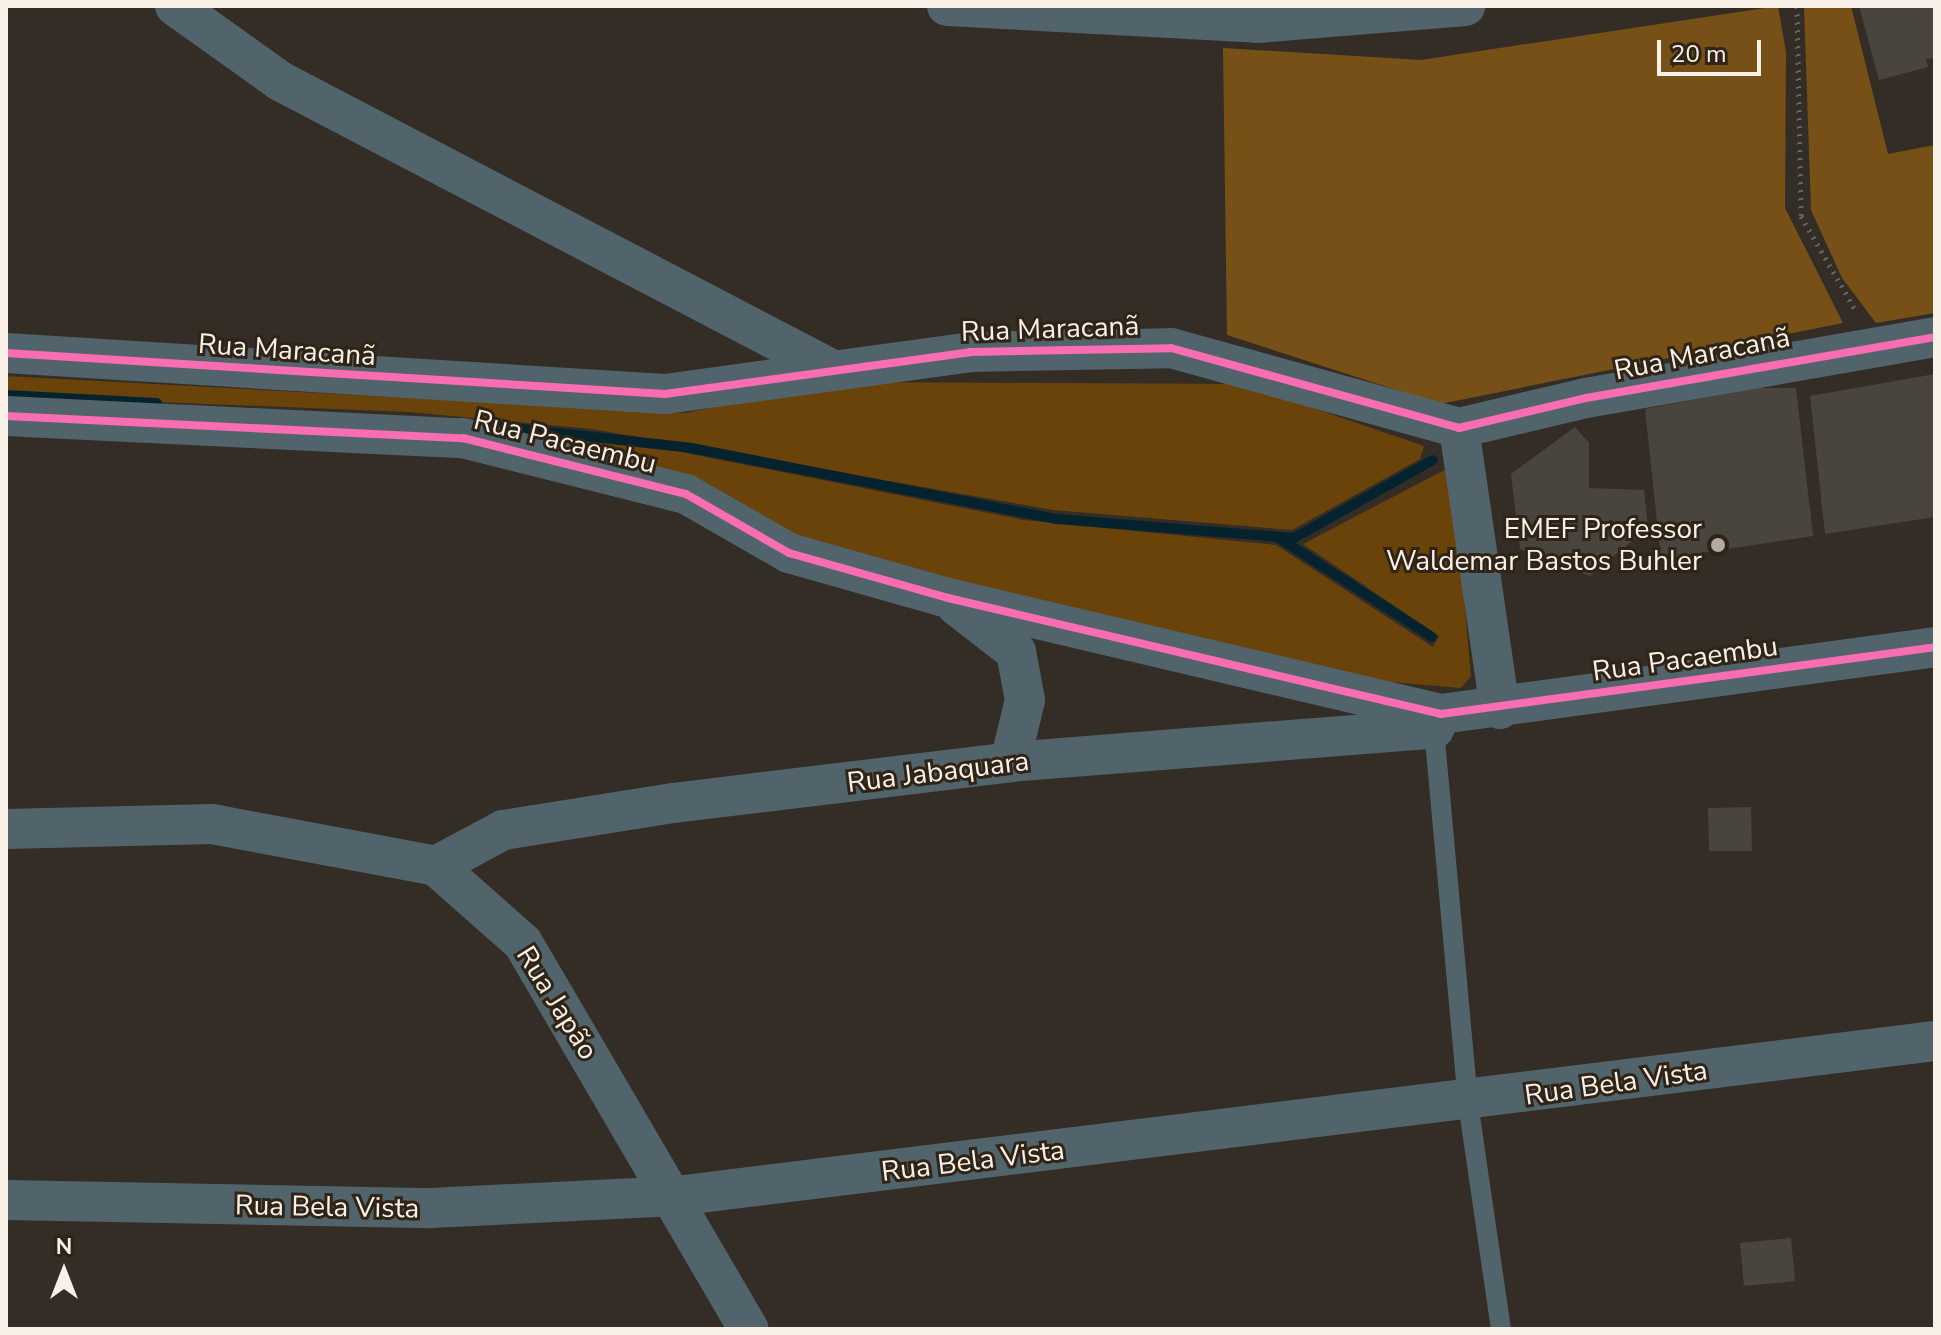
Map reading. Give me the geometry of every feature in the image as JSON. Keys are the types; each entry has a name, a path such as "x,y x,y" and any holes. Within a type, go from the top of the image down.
{"street":[{"path":"175,6 280,81 829,368"},
{"path":"947,6 1258,23 1340,12 1465,6"},
{"name":"Rua Maracanã","path":"6,353 665,394 829,368 970,352 1171,348 1459,428 1877,344 1935,337"},
{"name":"Rua Pacaembu","path":"6,416 463,438 686,494 789,553 948,598 1438,721 1500,709 1935,647"},
{"path":"1459,428 1500,709"},
{"path":"948,598 1016,652 1025,700 1010,762"},
{"name":"Rua Jabaquara","path":"436,866 503,830 1010,762 1438,721"},
{"path":"6,829 212,824 436,866"},
{"name":"Rua Japão","path":"436,866 523,943 676,1196 749,1329"},
{"name":"Rua Bela Vista","path":"6,1200 431,1208 676,1196 1468,1103 1935,1041"}],"lane":[{"path":"1438,721 1468,1103 1501,1329"}],"path":[{"path":"1797,6 1801,216 1877,344"}],"shaded area":[{"path":"1778,6 1786,52 1785,208 1843,323 1440,404 1227,335 1223,48 1421,60"},
{"path":"1804,6 1851,6 1888,154 1935,145 1935,313 1876,323 1842,278 1811,210"},
{"path":"6,376 685,413 842,382 1243,384 1424,446 1420,459 1292,530 1053,510 592,429 409,412 6,396"},
{"path":"510,431 681,452 1024,520 1276,545 1433,647 1439,636 1303,544 1452,466 1471,676 1461,688 1356,679 865,564 631,471"}],"building":[{"path":"1859,6 1935,6 1935,58 1926,59 1928,67 1879,80"},
{"path":"1935,374 1935,517 1825,534 1810,396"},
{"path":"1758,388 1796,388 1813,536 1661,559 1645,409"},
{"path":"1575,427 1589,443 1589,488 1644,490 1648,528 1590,576 1520,549 1511,474"},
{"path":"1751,807 1752,851 1709,851 1708,808"},
{"path":"1791,1238 1795,1281 1744,1286 1740,1243"}],"waterway":[{"path":"6,395 157,403"},
{"path":"484,425 691,448 1057,519 1294,538 1433,460"},
{"path":"1279,538 1432,637"}],"cycle path":[{"path":"6,353 665,394 970,352 1171,348 1459,428 1586,398 1935,337"},
{"path":"6,416 463,438 686,494 789,553 948,598 1441,714 1935,647"}],"place":[{"name":"EMEF Professor Waldemar Bastos Buhler","path":"1718,545"}]}
